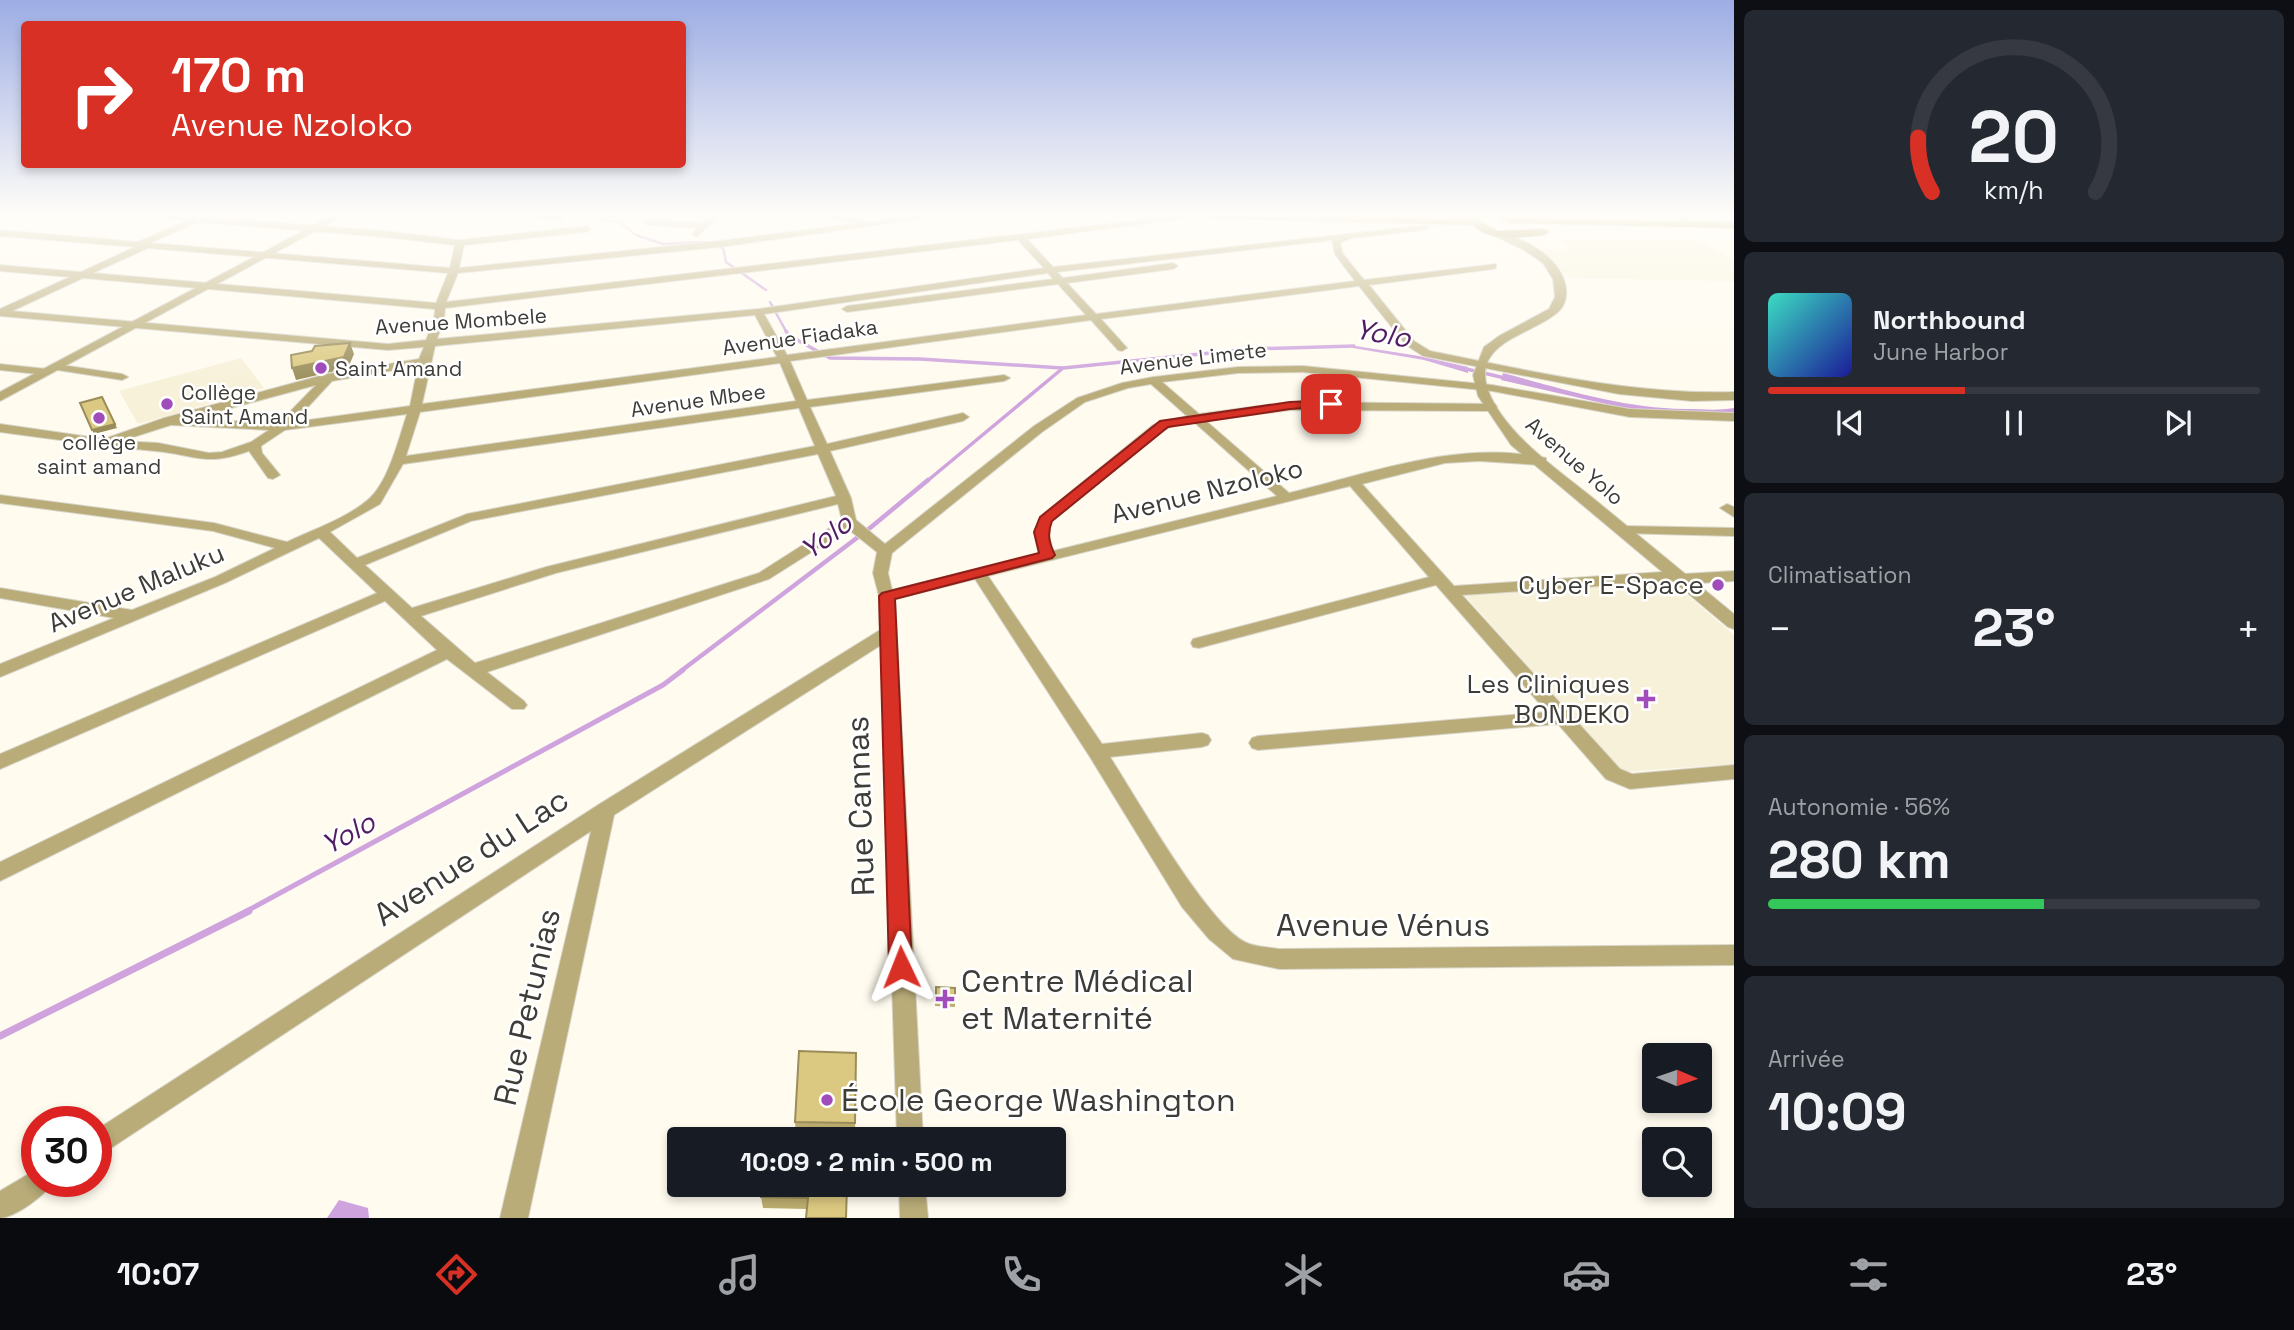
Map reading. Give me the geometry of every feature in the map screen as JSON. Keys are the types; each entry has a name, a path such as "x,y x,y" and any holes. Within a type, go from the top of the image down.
{"street":[{"path":"34,271 440,306 734,271"},
{"path":"0,313 92,271"},
{"path":"0,397 240,271"},
{"name":"Avenue Maluku","path":"0,671 138,616 290,547 375,500 398,461 415,409 424,362 439,320 440,306 454,271"},
{"name":"Avenue Mombele","path":"0,313 370,347 429,344 758,312 1044,271"},
{"path":"1051,271 1122,348"},
{"path":"847,309 1132,271"},
{"path":"1354,271 1419,350 1437,358 1480,373 1630,413 1734,418"},
{"name":"Avenue Fiadaka","path":"168,421 282,427 1438,271"},
{"path":"1480,373 1488,350 1503,338 1560,306 1559,279 1552,271"},
{"path":"758,312 783,358 844,498 853,526 885,551 881,561 880,579 887,596"},
{"path":"101,443 270,390 331,376 424,362"},
{"path":"0,367 122,377"},
{"name":"Avenue Limete","path":"885,551 1038,429 1081,400 1126,385 1238,370 1480,373"},
{"path":"1480,373 1628,392 1692,397 1734,396"},
{"name":"Avenue Yolo","path":"1480,373 1491,407 1516,442 1734,623"},
{"path":"0,428 101,443 158,447 209,457 224,456 255,445 282,427 331,376"},
{"name":"Avenue Mbee","path":"398,461 803,404 1004,379"},
{"path":"1153,380 1287,498"},
{"path":"1047,555 1041,532 1045,520 1157,428 1175,421 1290,406 1331,404 1491,407"},
{"path":"355,564 467,518 822,449 963,417"},
{"path":"255,445 256,453 273,475"},
{"name":"Avenue Nzoloko","path":"887,596 1445,459 1479,457 1541,461"},
{"path":"1352,481 1614,774 1630,782 1734,772"},
{"path":"411,614 551,570 844,498"},
{"path":"0,499 214,527 290,547"},
{"path":"474,670 764,576 853,526"},
{"path":"1623,530 1734,532"},
{"path":"321,532 448,651 518,705"},
{"name":"Avenue Vénus","path":"979,574 1097,752 1190,900 1217,932 1241,952 1279,959 1734,955"},
{"path":"1199,643 1444,585 1734,576"},
{"path":"0,593 138,616"},
{"path":"0,762 387,594"},
{"name":"Rue Cannas","path":"887,596 909,1127"},
{"name":"Avenue du Lac","path":"112,1135 605,811 888,632"},
{"path":"0,872 448,651"},
{"path":"1258,743 1562,717"},
{"path":"1097,752 1202,740"},
{"name":"Rue Petunias","path":"513,1218 605,811"},
{"path":"0,1207 21,1193"},
{"path":"913,1197 914,1218"}],"shaded area":[{"path":"1562,271 1734,271 1734,281 1569,278"},
{"path":"1349,345 1468,367 1468,373 1424,360 1353,348"},
{"name":"Collège Saint Amand","path":"241,358 264,388 138,424 119,391"},
{"path":"1503,373 1638,405 1710,410 1734,408 1734,414 1641,412 1501,380"},
{"name":"Les Cliniques BONDEKO","path":"1673,583 1734,635 1734,764 1623,772 1462,592"},
{"path":"339,1200 368,1208 369,1218 327,1218"}],"building":[{"path":"350,343 344,357 292,368 291,355 312,351 315,346"},
{"name":"collège saint amand","path":"102,397 115,424 92,430 80,403"},
{"name":"Centre Médical et Maternité","path":"936,987 955,988 955,1002 936,1002"},
{"name":"École George Washington","path":"799,1051 856,1053 855,1123 795,1122"},
{"path":"761,1197 847,1197 846,1218 806,1218 808,1198"}],"waterway":[{"path":"739,271 766,290"},
{"path":"770,302 787,333"},
{"path":"787,333 830,358 920,359 1062,368"},
{"name":"Yolo","path":"926,482 1063,368 1250,349 1354,346"},
{"name":"Yolo","path":"1462,368 1505,378"},
{"name":"Yolo","path":"681,671 870,528 928,480"},
{"name":"Yolo","path":"245,912 663,685 683,670"},
{"name":"Yolo","path":"0,1036 249,911"}],"place":[{"name":"Saint Amand","path":"321,368"},
{"name":"Collège Saint Amand","path":"167,404"},
{"name":"collège saint amand","path":"99,418"},
{"name":"Cyber E-Space","path":"1718,585"},
{"name":"Les Cliniques BONDEKO","path":"1646,699"},
{"name":"Centre Médical et Maternité","path":"945,999"},
{"name":"École George Washington","path":"827,1100"}],"route":[{"path":"901,967 887,596 1047,555 1041,532 1045,520 1164,424 1290,406 1331,404"}]}
